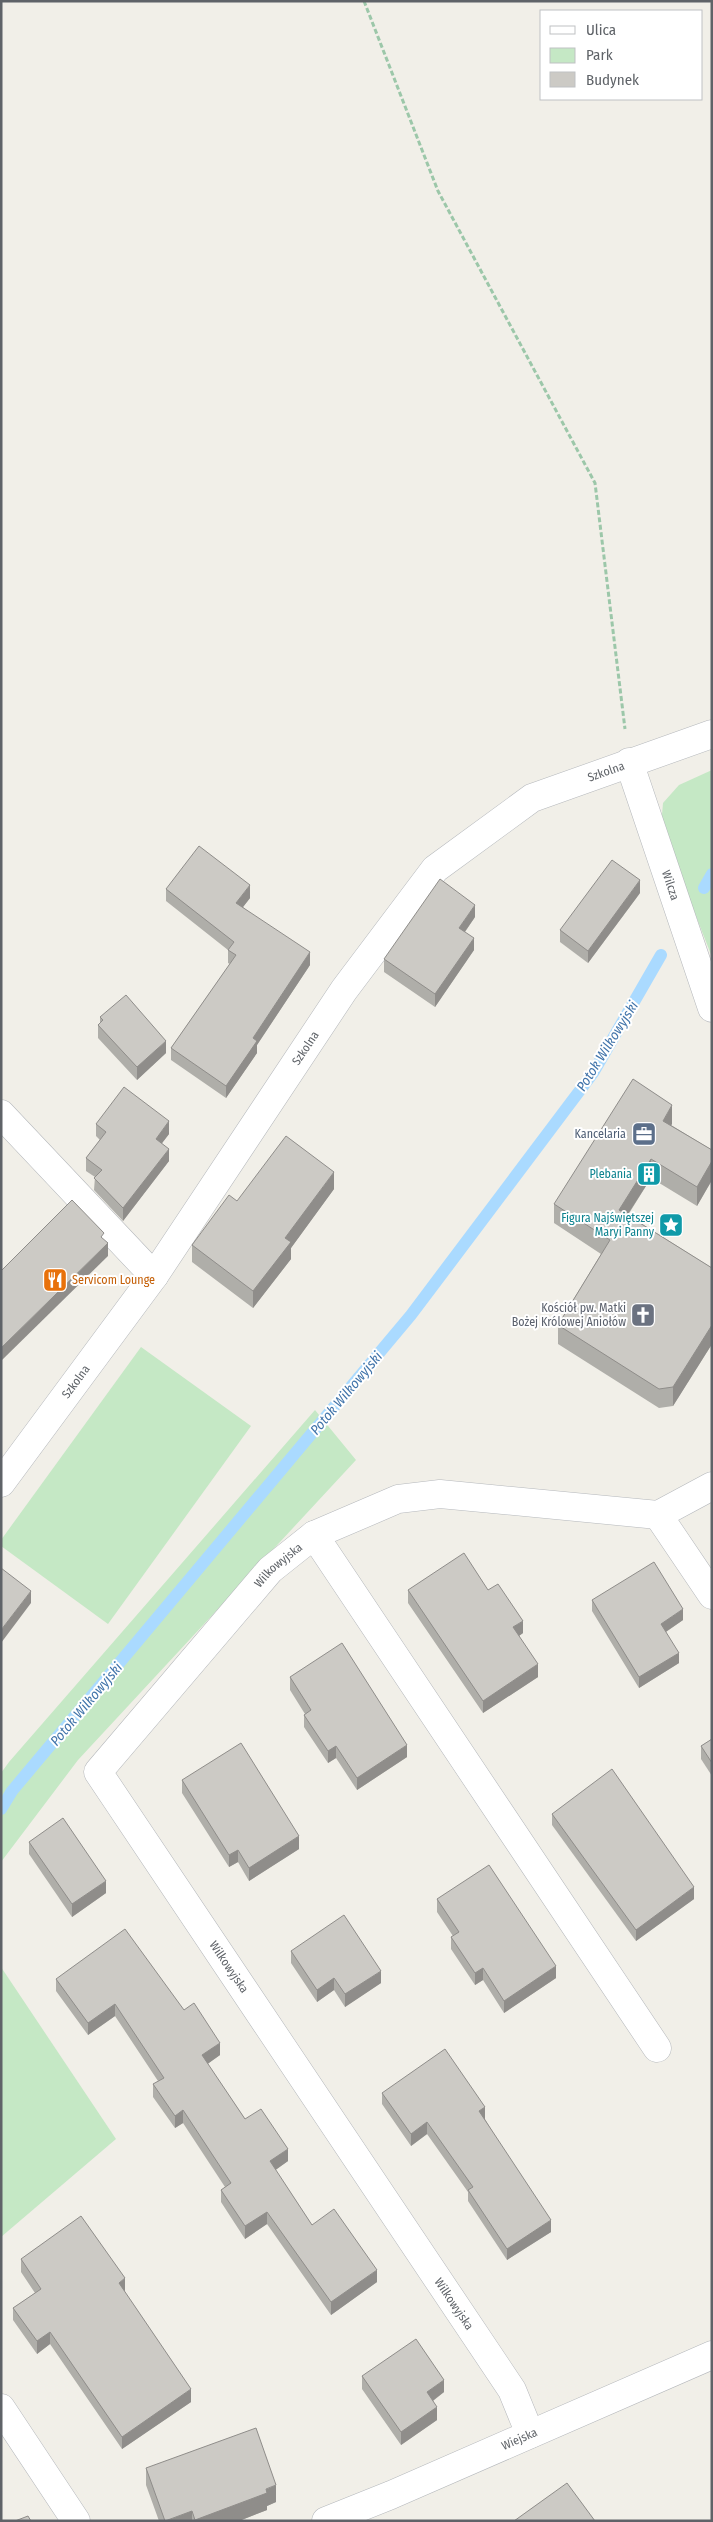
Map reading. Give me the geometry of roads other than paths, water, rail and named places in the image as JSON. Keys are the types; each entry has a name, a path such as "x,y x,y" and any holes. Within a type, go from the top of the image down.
{"street":[{"name":"Szkolna","path":"1,1483 154,1276 344,990 436,869 532,798 712,734"},
{"name":"Wilcza","path":"629,762 712,1008"},
{"path":"1,1114 154,1276"},
{"path":"712,1486 658,1515 712,1595"},
{"name":"Wilkowyjska","path":"530,2434 512,2390 98,1772 270,1570 314,1535 398,1499 440,1494 658,1515"},
{"name":"Wilkowyjska","path":"314,1535 657,2048"},
{"name":"Wiejska","path":"326,2521 712,2355"},
{"path":"1,2408 76,2521"}],"waterway":[{"name":"Potok Wilkowyjski","path":"704,888 712,874"},
{"name":"Potok Wilkowyjski","path":"1,1809 12,1791 411,1315 593,1073 661,955"}],"place":[{"name":"Kancelaria","path":"644,1134"},
{"name":"Plebania","path":"649,1174"},
{"name":"Figura Najświętszej Maryi Panny","path":"671,1225"},
{"name":"Servicom Lounge","path":"55,1280"},
{"name":"Kościół pw. Matki Bożej Królowej Aniołów","path":"643,1315"}]}
